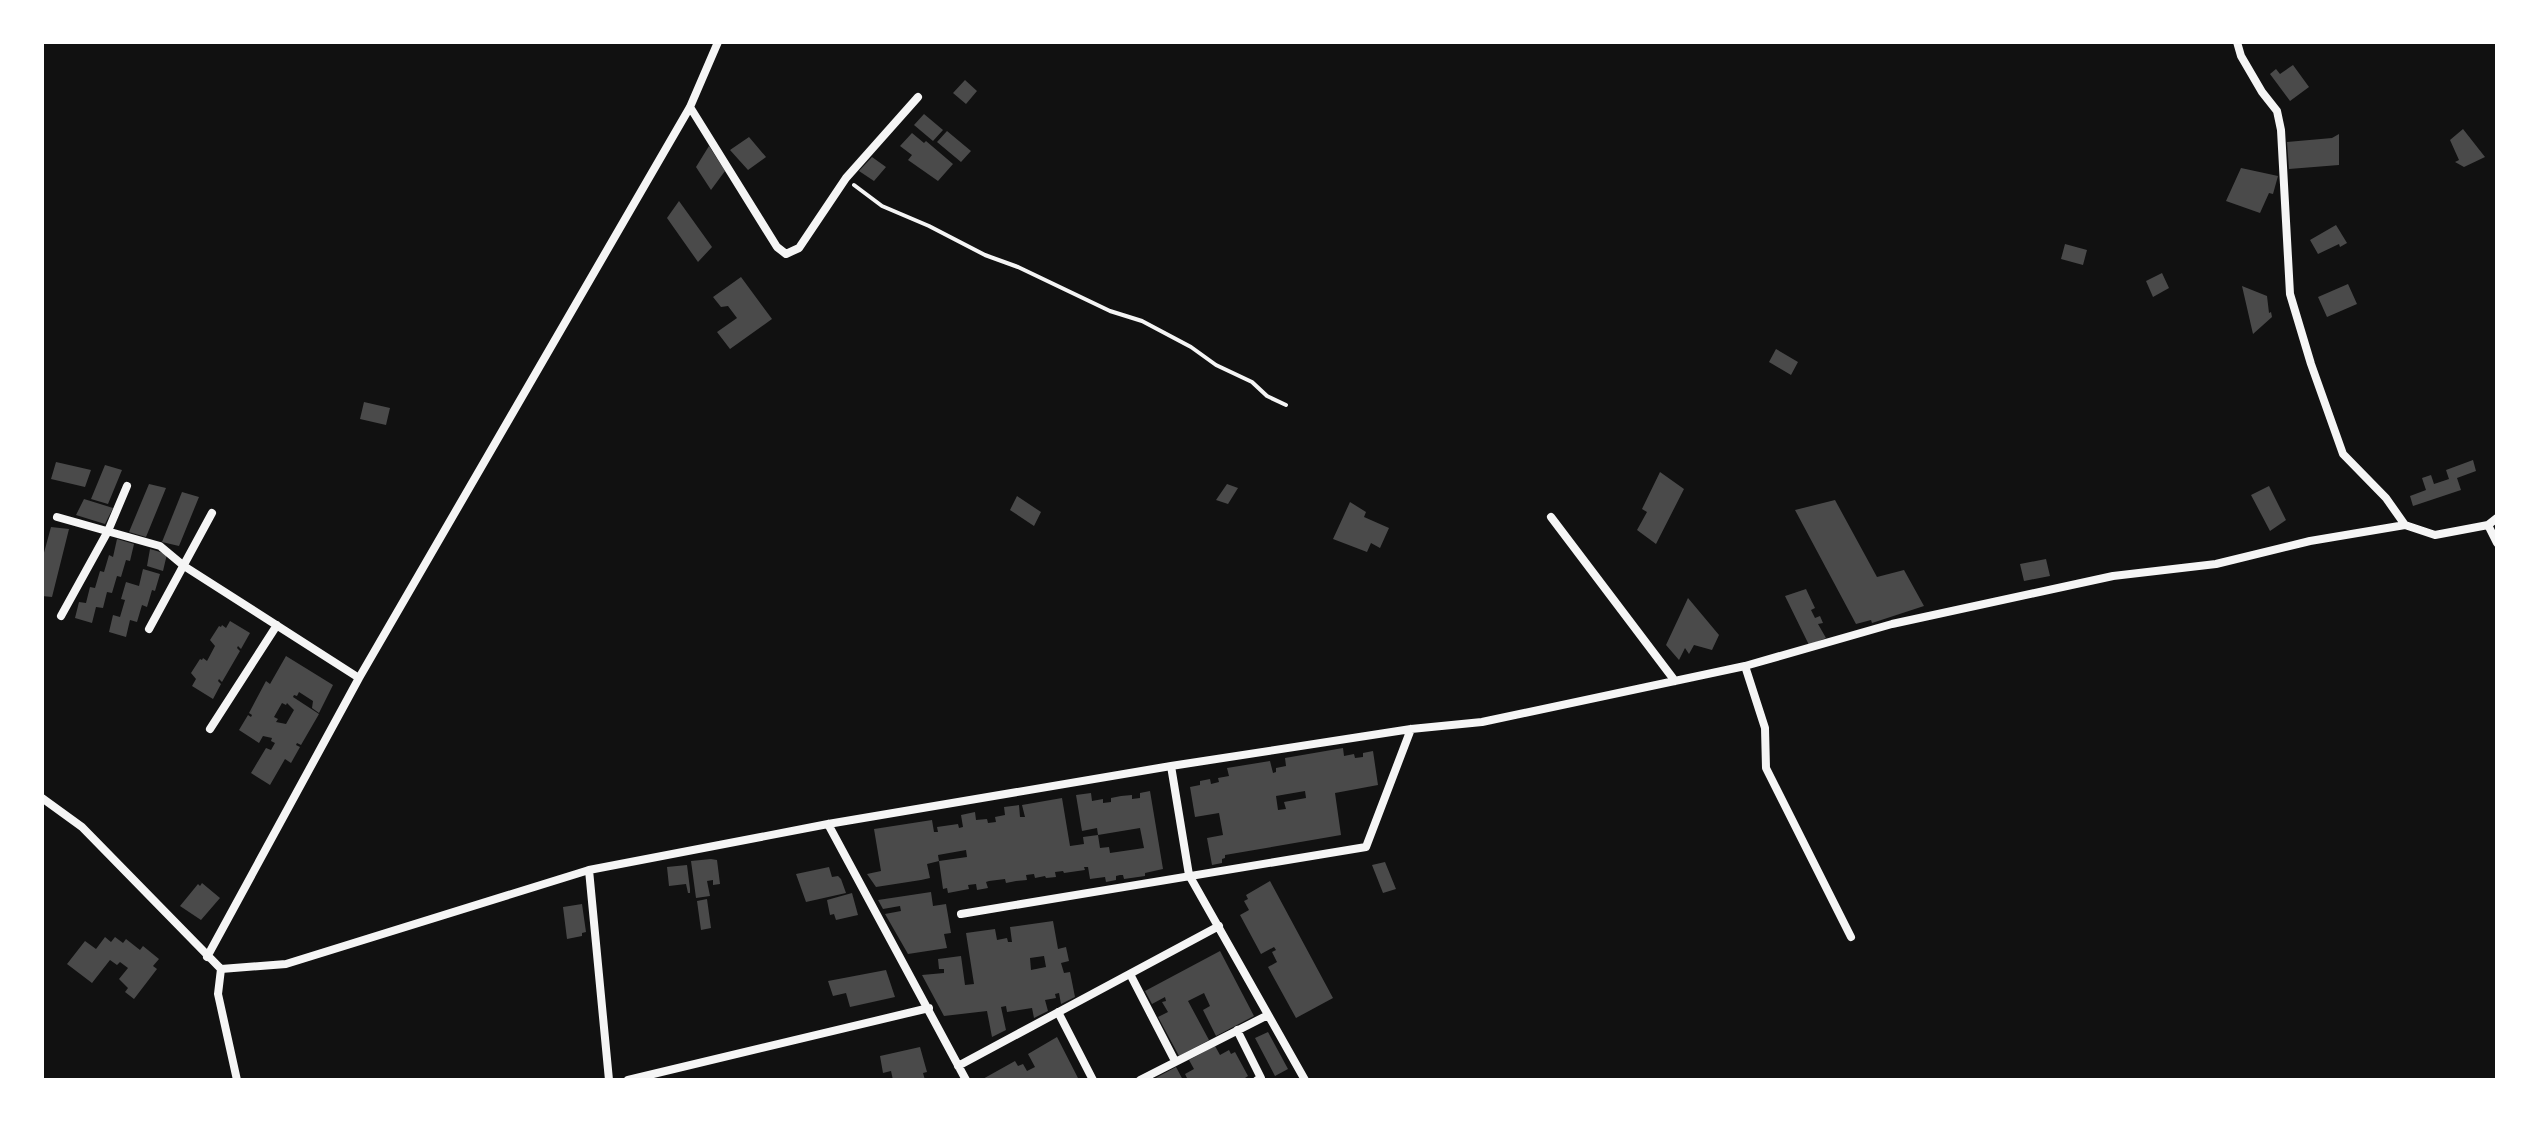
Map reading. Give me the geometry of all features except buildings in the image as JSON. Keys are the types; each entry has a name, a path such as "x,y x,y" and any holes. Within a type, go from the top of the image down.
{"street":[{"path":"207,957 359,678 690,107 718,42"},
{"path":"2237,42 2241,56 2277,111 2281,130 2290,294 2311,364 2343,454 2386,498 2405,525"},
{"path":"690,107 777,247 786,254 799,248 846,178 918,97"},
{"path":"61,616 108,531 127,486"},
{"path":"149,629 212,513"},
{"path":"57,517 160,546 184,566 359,678"},
{"path":"1551,517 1675,681"},
{"path":"42,798 82,827 221,969 286,964 589,870 828,824 1171,766 1411,729 1482,722 1745,666 1892,624 2113,576 2216,564 2310,541 2405,525 2435,535 2488,525 2497,518"},
{"path":"2488,525 2497,543"},
{"path":"210,729 277,625"},
{"path":"1745,666 1765,728 1766,768 1851,937"},
{"path":"961,914 1366,847 1411,729"},
{"path":"1171,766 1189,875 1305,1080"},
{"path":"828,824 966,1080"},
{"path":"589,870 609,1080"},
{"path":"958,1066 1219,926"},
{"path":"221,969 218,994 237,1080"},
{"path":"1130,974 1175,1061"},
{"path":"628,1080 929,1008"},
{"path":"1058,1012 1093,1080"},
{"path":"1140,1080 1268,1015"},
{"path":"1237,1030 1259,1079"}],"path":[{"path":"846,178 882,206 1110,311 1142,321 1191,347 1216,365 1252,382 1267,396 1286,405"}]}
